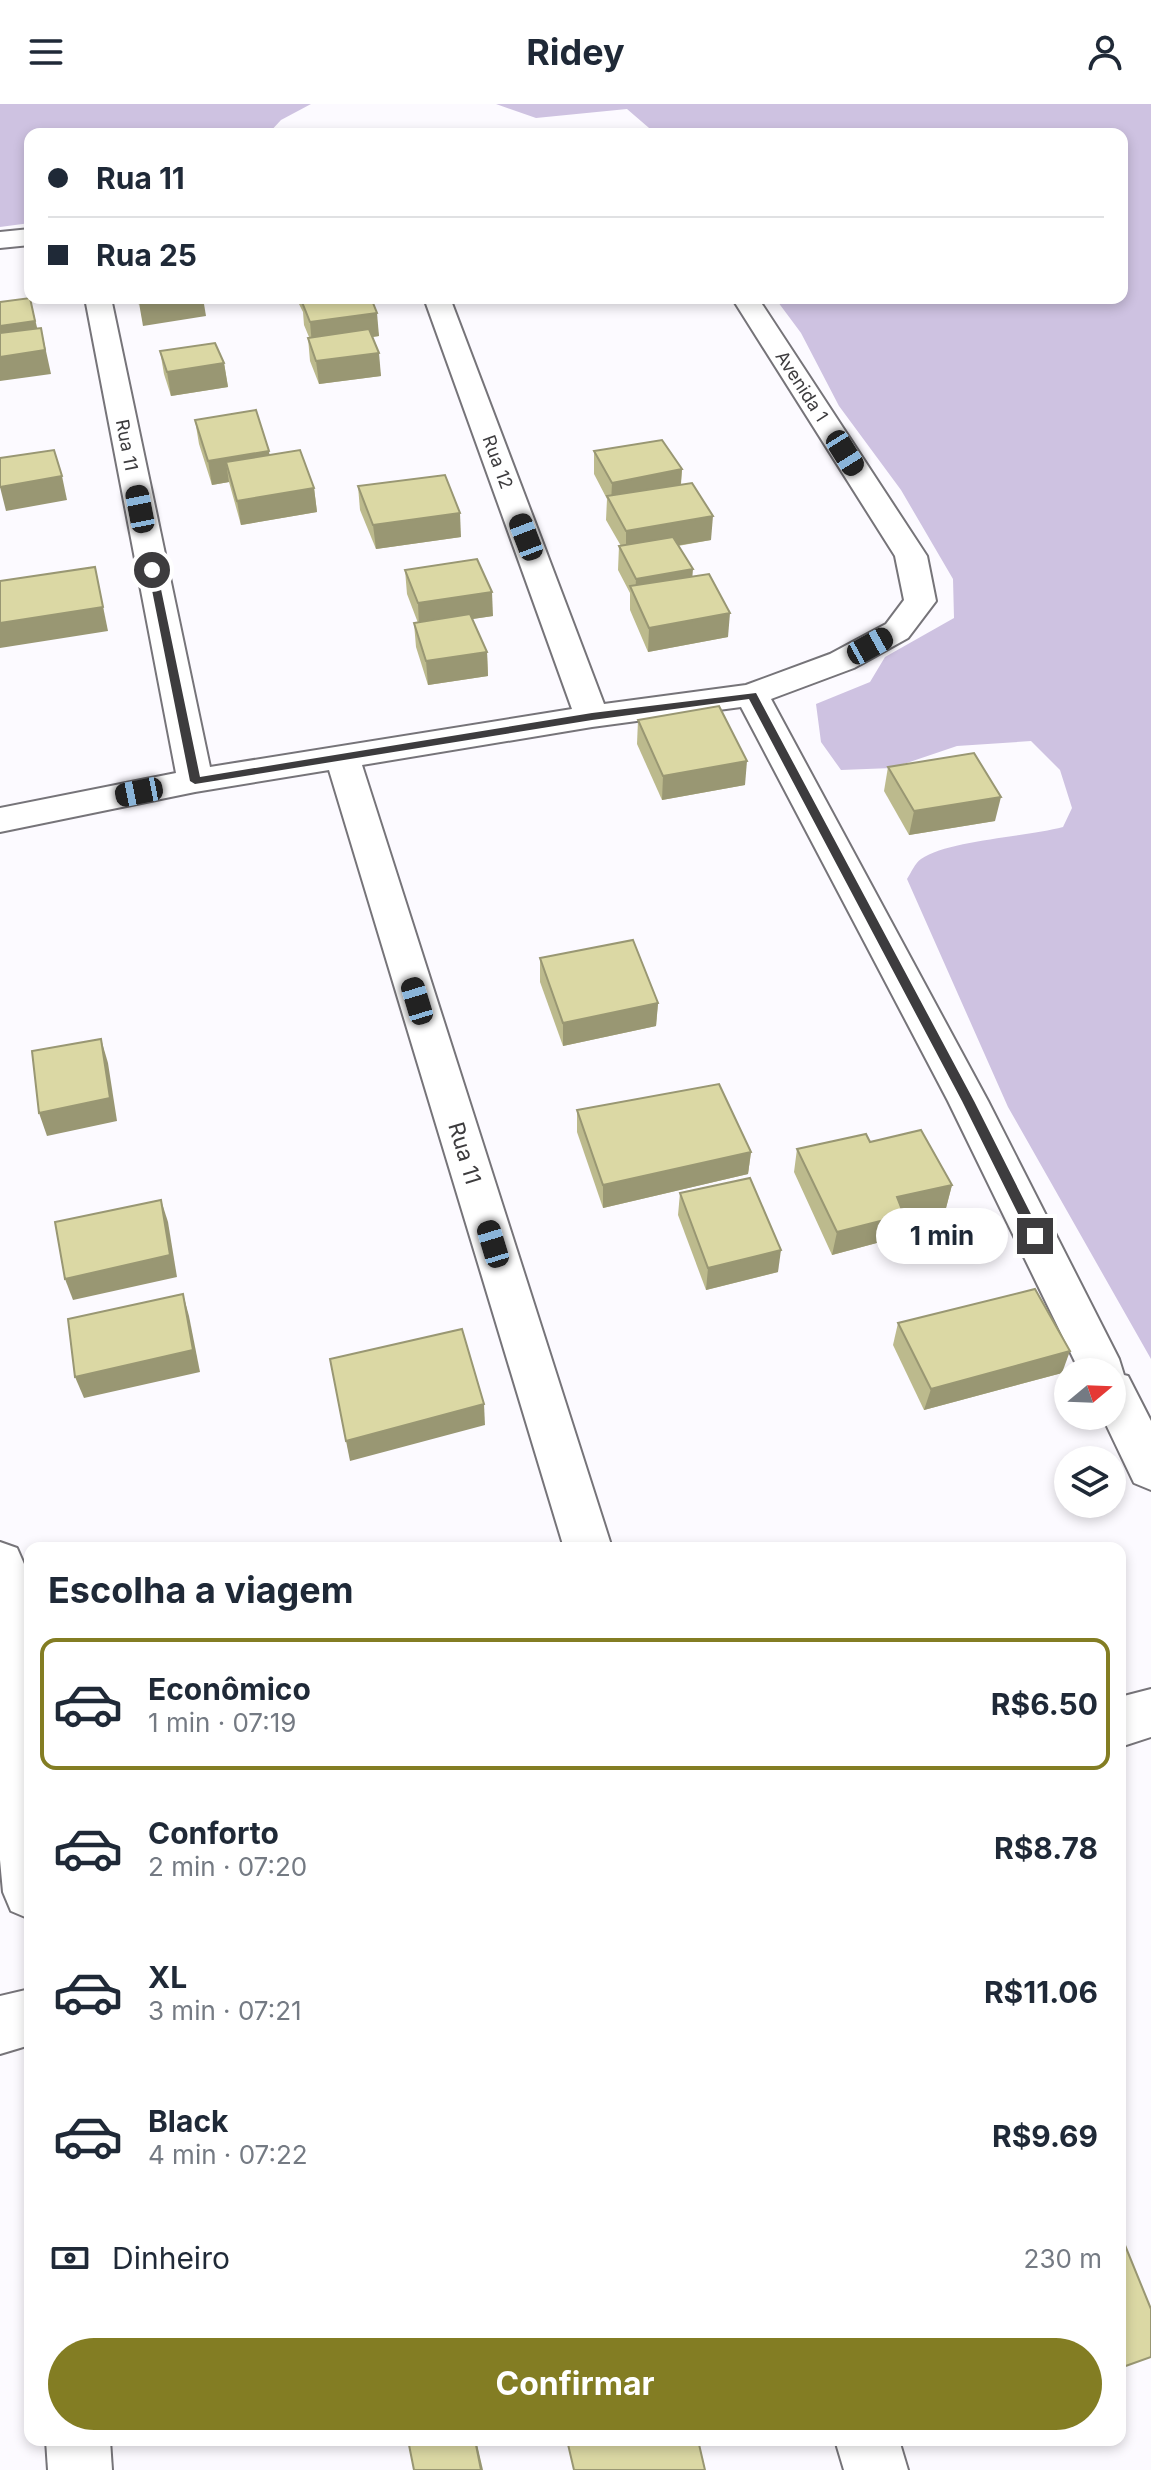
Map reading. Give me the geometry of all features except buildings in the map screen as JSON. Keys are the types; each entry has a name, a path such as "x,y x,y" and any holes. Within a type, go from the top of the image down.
{"street":[{"path":"0,240 24,238"},
{"name":"Rua 11","path":"99,304 195,781"},
{"name":"Rua 12","path":"439,304 592,716"},
{"name":"Avenida 1","path":"0,820 195,781 592,716 752,695 842,661 897,631 920,601 911,556 749,304"},
{"path":"752,695 968,1101 1096,1358"},
{"name":"Rua 11","path":"342,757 586,1542"},
{"path":"1126,1418 1151,1469"},
{"path":"0,1564 24,1826"},
{"path":"1126,1720 1151,1713"},
{"path":"0,2025 24,2019"},
{"path":"78,2446 80,2470"},
{"path":"869,2446 876,2470"}],"shaded area":[{"path":"0,104 311,104 281,120 274,128 24,128 24,224 0,227"},
{"path":"496,104 1151,104 1151,1359 1008,1107 907,879 919,861 950,847 1063,827 1072,808 1060,770 1031,741 957,746 892,768 841,770 821,742 816,704 870,682 885,657 954,618 953,579 901,490 839,406 801,333 779,304 1128,304 1128,128 649,128 627,109 536,118"}],"route":[{"path":"152,570 195,781 592,716 752,695 968,1101 1035,1236"}]}
